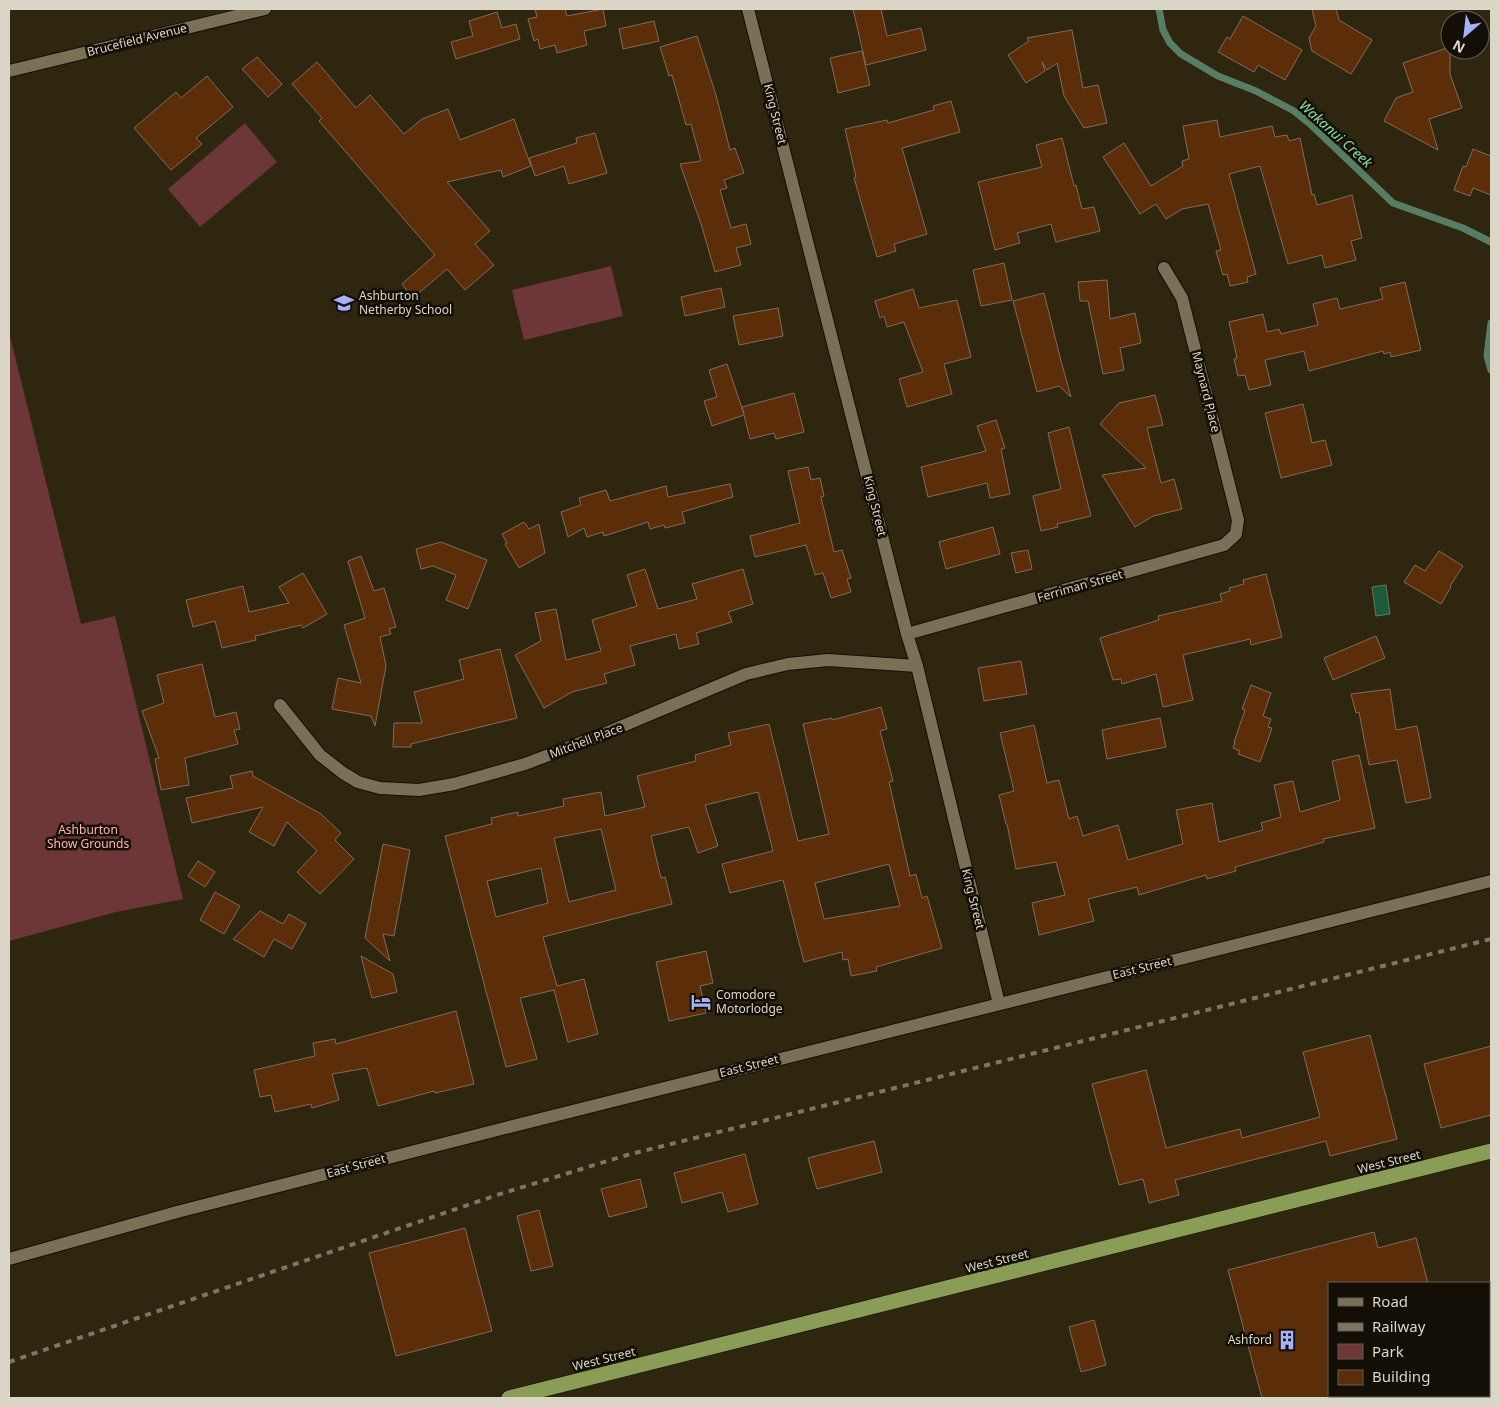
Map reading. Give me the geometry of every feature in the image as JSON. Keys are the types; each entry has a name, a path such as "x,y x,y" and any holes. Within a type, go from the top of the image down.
{"highway":[{"name":"West Street","path":"509,1398 1491,1151"}],"street":[{"name":"Brucefield Avenue","path":"9,71 265,9"},
{"name":"King Street","path":"748,9 907,634 917,666 999,1004"},
{"name":"Maynard Place","path":"1164,268 1182,298 1238,520"},
{"name":"Ferriman Street","path":"907,634 1224,545 1236,534 1238,520"},
{"name":"Mitchell Place","path":"280,705 320,755 343,773 358,782 380,788 419,790 454,784 525,764 606,734 746,674 788,664 828,660 917,666"},
{"name":"East Street","path":"9,1259 177,1212 456,1140 1491,881"}],"green space":[{"path":"245,123 277,162 200,227 168,189"},
{"path":"611,266 623,316 524,340 512,290"},
{"name":"Ashburton Show Grounds","path":"9,332 81,624 115,616 183,899 116,912 9,941"}],"shaded area":[{"path":"1386,585 1390,614 1376,616 1372,587"}],"building":[{"path":"535,9 565,9 567,16 603,9 606,26 584,31 587,45 557,53 555,45 540,49 538,39 534,41 528,19 537,17"},
{"path":"853,9 881,9 887,36 921,28 926,50 866,65"},
{"path":"1312,9 1336,9 1339,20 1372,40 1351,74 1312,51 1309,38 1316,26"},
{"path":"497,12 502,28 516,24 520,39 456,59 451,42 473,36 469,21"},
{"path":"1243,16 1302,50 1285,80 1258,65 1254,72 1218,52 1227,37 1230,39"},
{"path":"654,21 659,41 623,49 619,29"},
{"path":"1072,30 1083,88 1098,85 1107,123 1084,128 1064,96 1057,63 1047,70 1042,62 1045,71 1026,83 1008,55 1029,41 1027,38"},
{"path":"697,36 716,95 730,150 735,148 744,173 724,180 727,188 720,190 731,228 746,224 751,244 736,248 741,265 715,272 702,227 680,164 701,161 691,124 686,125 672,75 669,76 660,47"},
{"path":"1440,50 1440,60 1450,60 1450,74 1462,108 1429,119 1438,150 1384,121 1396,98 1413,92 1403,63"},
{"path":"862,51 870,85 838,93 830,58"},
{"path":"257,57 282,84 268,97 242,69"},
{"path":"317,62 356,108 370,95 404,134 422,119 448,109 460,140 514,119 531,166 503,177 501,170 447,182 490,231 475,244 494,265 465,290 447,269 413,298 402,284 435,255 319,121 322,118 292,84"},
{"path":"207,76 233,107 196,138 202,144 171,170 134,128 176,92 181,98"},
{"path":"951,101 960,132 902,148 927,234 894,244 896,251 877,257 854,178 856,177 845,129 887,120 888,123 934,110 933,106"},
{"path":"1217,120 1220,137 1272,126 1275,137 1287,135 1289,141 1300,138 1312,195 1314,194 1317,205 1352,195 1362,238 1351,241 1356,260 1325,268 1322,255 1288,264 1260,166 1229,174 1256,274 1247,277 1248,282 1230,286 1227,274 1223,275 1216,251 1221,250 1208,204 1182,209 1166,219 1156,204 1140,214 1103,157 1124,143 1151,186 1183,166 1182,161 1189,159 1183,126"},
{"path":"595,133 607,173 569,184 564,166 535,176 529,158 577,143 576,138"},
{"path":"1062,138 1082,209 1094,207 1100,231 1056,242 1051,224 1017,233 1020,243 995,250 978,182 1042,167 1036,145"},
{"path":"1473,149 1491,156 1491,195 1473,188 1470,196 1454,190 1463,166 1466,167"},
{"path":"1004,263 1012,300 981,306 973,270"},
{"path":"1107,280 1110,319 1135,313 1141,343 1120,348 1124,370 1103,374 1088,301 1080,301 1078,282"},
{"path":"1405,282 1421,350 1391,357 1390,352 1384,354 1383,351 1309,371 1304,351 1265,360 1271,385 1249,390 1245,375 1238,376 1234,359 1237,358 1229,322 1263,314 1267,332 1279,329 1281,334 1318,325 1313,304 1337,298 1340,309 1383,299 1380,288"},
{"path":"721,288 725,307 685,316 681,297"},
{"path":"913,289 919,308 957,300 971,357 944,364 952,394 907,407 899,379 923,372 904,322 887,327 884,316 880,318 875,301"},
{"path":"1044,293 1071,397 1059,386 1037,392 1013,301"},
{"path":"778,308 783,336 739,345 733,316"},
{"path":"727,364 744,414 742,407 794,393 804,432 776,439 774,433 750,439 744,415 712,426 704,401 717,397 709,370"},
{"path":"1155,395 1163,425 1147,428 1161,483 1174,479 1182,509 1153,516 1135,527 1102,475 1146,468 1100,424 1119,403"},
{"path":"1303,404 1312,443 1325,440 1332,465 1281,478 1265,413"},
{"path":"996,420 1005,448 1001,449 1010,494 990,498 987,483 928,497 921,467 986,451 977,426"},
{"path":"1069,427 1091,516 1057,524 1058,527 1041,531 1033,496 1061,489 1048,433"},
{"path":"808,467 811,480 820,478 824,496 821,497 834,552 842,550 851,578 847,579 851,592 831,598 823,573 815,575 806,545 755,557 750,536 800,523 788,471"},
{"path":"730,484 733,497 682,512 685,523 665,528 664,525 650,529 648,522 604,536 603,532 587,537 584,528 568,537 561,512 581,505 579,498 606,490 610,501 666,486 668,497"},
{"path":"524,522 529,529 539,524 545,553 519,568 505,544 507,543 502,534"},
{"path":"993,527 1000,554 946,569 939,542"},
{"path":"441,542 487,560 468,609 446,600 456,575 433,566 421,569 416,549"},
{"path":"1028,550 1032,569 1016,573 1011,553"},
{"path":"1439,551 1463,566 1441,604 1404,582 1415,565 1425,571"},
{"path":"361,556 374,591 384,588 396,627 389,629 391,634 380,637 386,666 375,726 371,716 332,709 338,678 361,683 344,625 365,618 348,561"},
{"path":"645,569 658,609 697,599 692,584 743,569 753,604 728,612 732,622 696,633 699,644 679,649 676,634 630,646 635,665 604,674 607,683 572,692 544,708 515,655 541,641 535,613 556,609 566,660 601,651 592,620 637,606 627,575"},
{"path":"303,573 327,614 303,628 301,625 255,636 256,640 222,648 215,621 193,627 186,600 243,586 249,612 289,603 279,587"},
{"path":"1266,574 1282,637 1251,645 1250,639 1183,655 1193,700 1163,707 1156,674 1122,684 1121,679 1113,680 1100,638 1159,620 1158,616 1222,601 1220,594 1230,591 1229,588 1244,584 1243,580"},
{"path":"1376,636 1385,658 1333,680 1324,658"},
{"path":"500,649 517,718 411,744 411,747 393,747 394,723 422,723 414,692 464,679 459,660"},
{"path":"1021,661 1027,694 984,701 978,668"},
{"path":"202,664 215,717 236,712 240,729 234,730 238,744 185,758 189,785 161,790 155,759 159,758 142,711 164,703 157,675"},
{"path":"1251,685 1271,693 1263,716 1271,719 1268,727 1272,728 1260,762 1238,754 1240,751 1233,748 1245,710 1242,709"},
{"path":"1390,689 1396,730 1417,726 1431,798 1406,803 1397,760 1369,765 1359,712 1356,713 1351,694"},
{"path":"881,707 887,729 880,731 893,781 889,782 910,876 916,874 922,898 927,896 942,948 876,967 877,971 851,976 848,959 843,960 842,952 804,962 783,880 730,893 722,864 773,851 758,792 705,805 718,846 698,853 689,827 651,836 661,878 665,877 672,904 543,937 557,986 584,979 598,1034 568,1042 554,990 520,998 537,1059 506,1067 445,836 492,824 491,818 518,812 518,816 564,806 563,799 601,792 605,816 645,807 637,776 696,761 695,755 731,745 728,733 769,724 798,841 829,834 803,724 832,718 832,720","holes":["601,829 616,890 569,902 554,838","889,864 900,906 824,919 815,883","541,868 548,903 496,917 487,881"]},
{"path":"1160,718 1166,747 1107,759 1102,730"},
{"path":"1034,725 1047,783 1059,780 1069,819 1077,816 1083,836 1118,825 1128,860 1183,844 1176,810 1212,803 1219,842 1263,830 1261,823 1281,817 1274,785 1293,781 1300,812 1340,800 1332,761 1359,755 1375,828 1323,839 1324,842 1235,867 1236,871 1207,879 1206,875 1139,895 1137,887 1088,899 1094,921 1039,935 1032,903 1065,895 1056,862 1016,869 999,795 1014,791 1000,733"},
{"path":"252,771 253,776 321,814 341,833 335,840 354,859 320,894 297,872 317,851 287,822 274,846 249,832 263,807 192,823 186,798 233,788 230,776"},
{"path":"383,844 410,850 394,936 383,934 390,961 365,938"},
{"path":"198,861 215,872 205,887 188,876"},
{"path":"215,892 240,906 224,934 200,920"},
{"path":"260,911 283,924 289,914 306,924 292,949 274,939 264,957 233,939"},
{"path":"706,951 713,983 700,986 706,1013 669,1021 656,962"},
{"path":"361,956 393,974 397,992 372,998"},
{"path":"456,1011 474,1084 435,1093 434,1091 378,1106 367,1068 332,1074 339,1100 312,1108 311,1104 275,1112 271,1095 260,1097 254,1070 315,1056 313,1043 335,1039 336,1044"},
{"path":"1370,1035 1397,1139 1330,1156 1326,1141 1175,1180 1179,1195 1149,1203 1143,1179 1119,1185 1092,1084 1146,1070 1166,1148 1240,1129 1242,1138 1320,1117 1303,1052"},
{"path":"1491,1046 1491,1115 1441,1128 1424,1064"},
{"path":"874,1141 882,1172 817,1189 808,1158"},
{"path":"745,1154 758,1204 728,1212 722,1192 682,1203 674,1173"},
{"path":"640,1179 647,1207 609,1217 601,1189"},
{"path":"539,1210 553,1266 531,1271 517,1216"},
{"path":"465,1228 492,1331 396,1356 369,1253"},
{"name":"Ashford","path":"1374,1232 1378,1248 1416,1238 1428,1282 1328,1282 1329,1398 1262,1398 1228,1270"},
{"path":"1094,1320 1106,1365 1081,1372 1069,1327"}],"waterway":[{"name":"Wakanui Creek","path":"1159,9 1163,30 1170,43 1181,54 1218,76 1256,91 1294,111 1393,203 1463,228 1491,242"},
{"name":"Wakanui Creek","path":"1491,323 1487,356 1491,370"}],"railway":[{"path":"9,1362 497,1195 627,1155 1491,939"}],"place":[{"name":"Ashburton Netherby School","path":"344,303"},
{"name":"Comodore Motorlodge","path":"701,1002"},
{"name":"Ashford","path":"1287,1340"}]}
